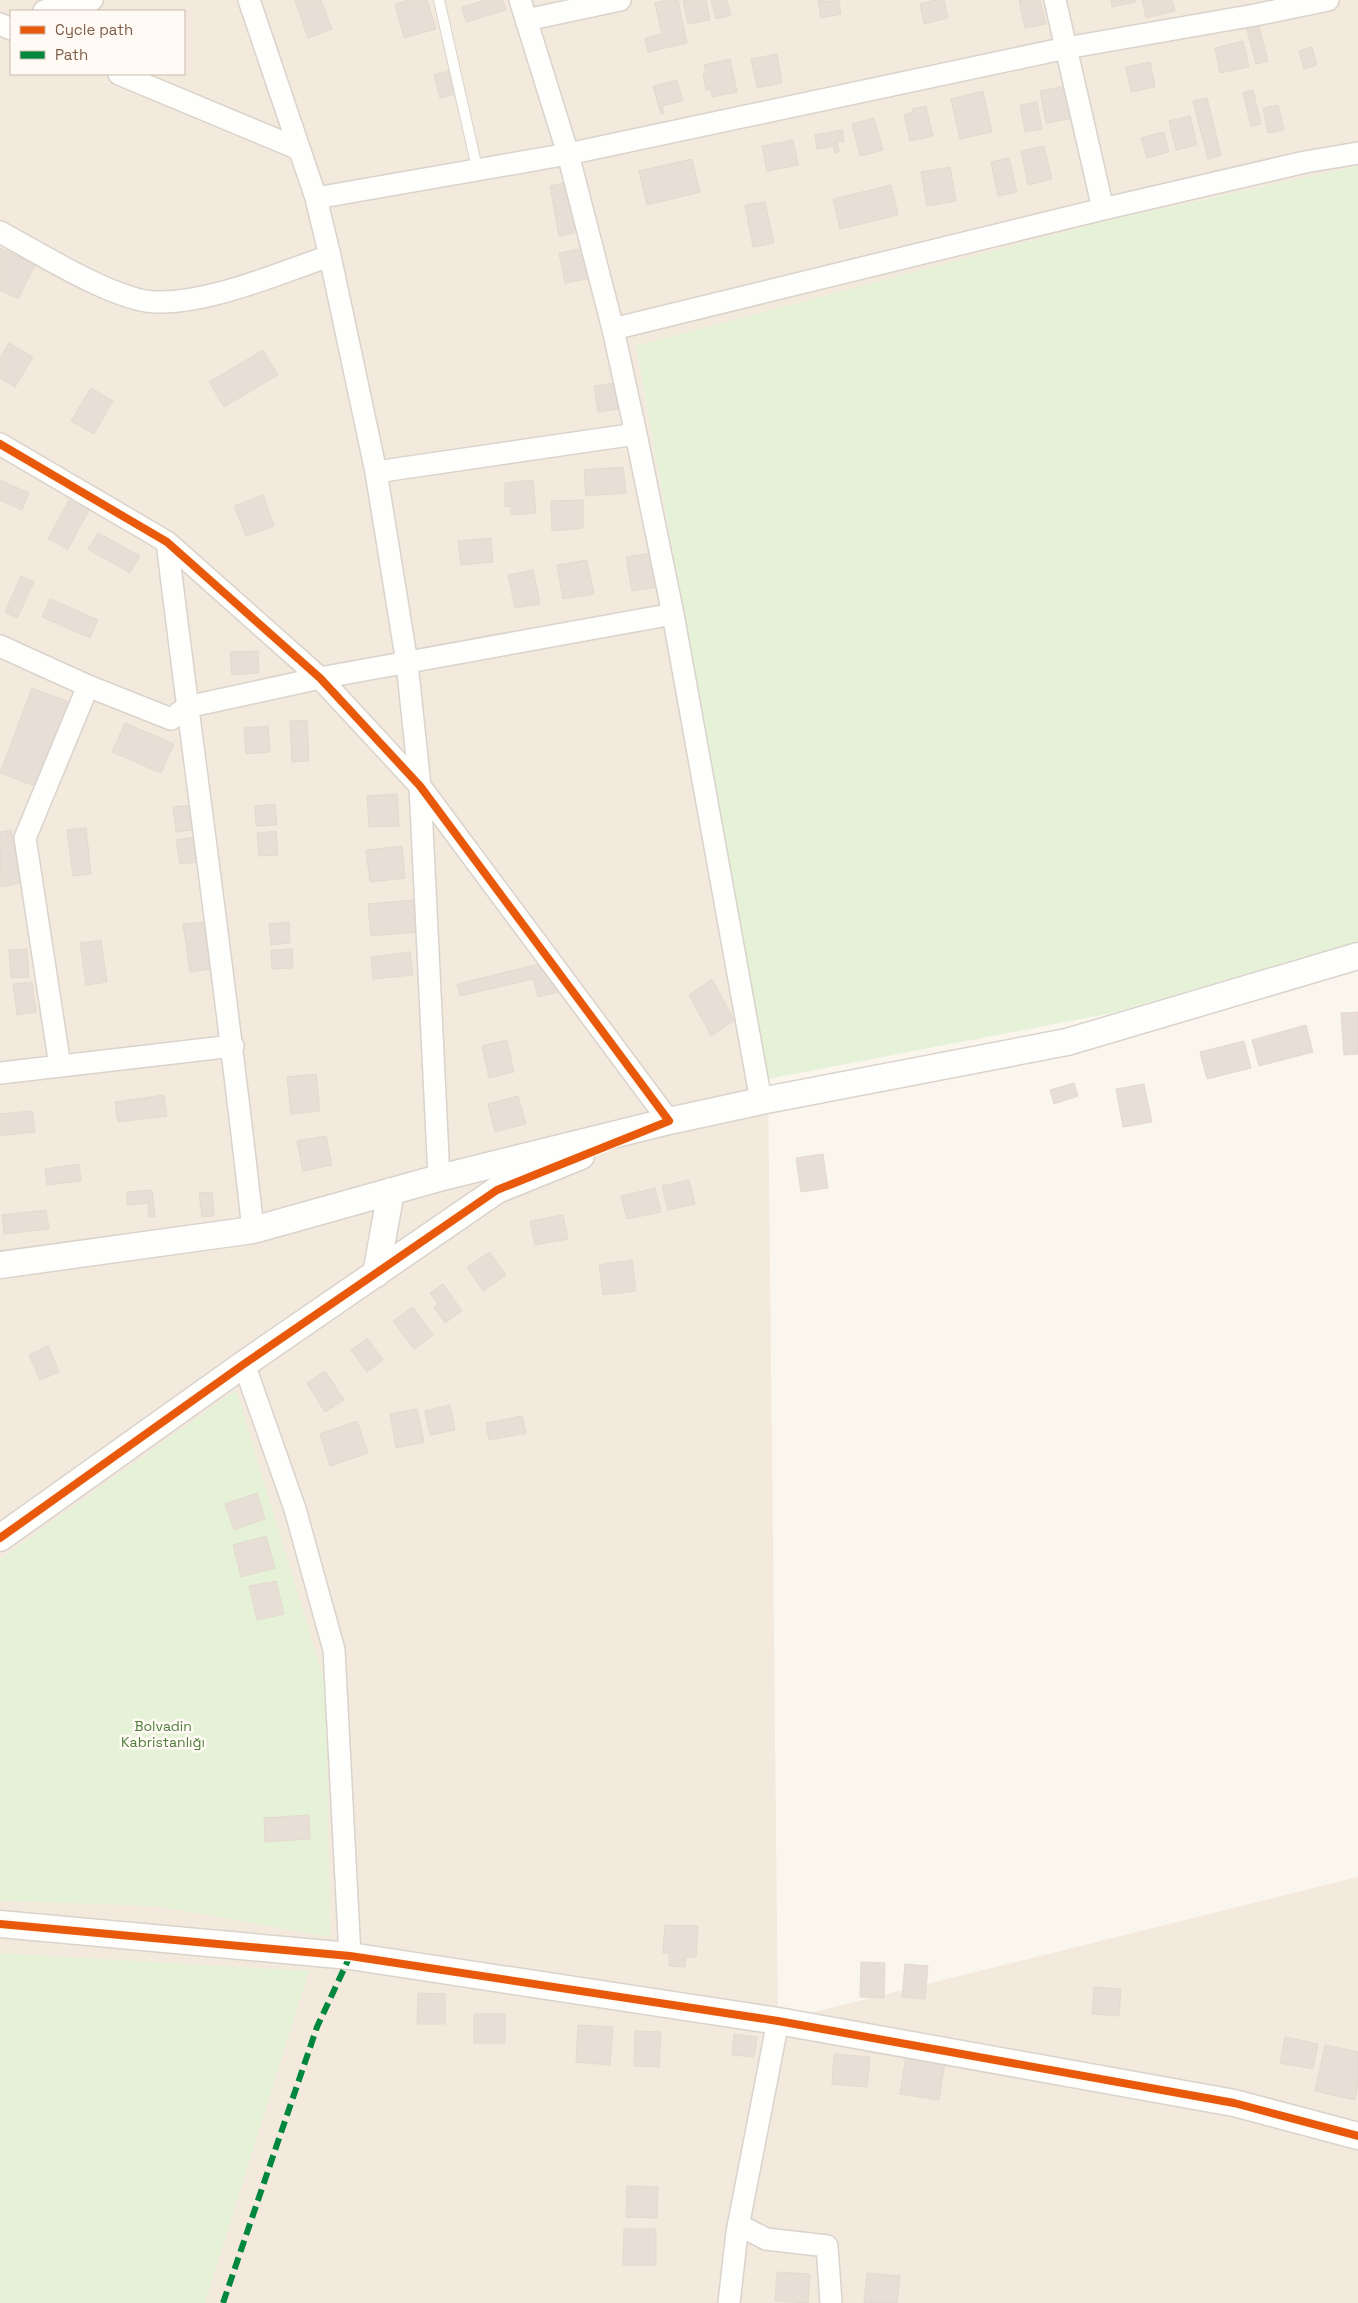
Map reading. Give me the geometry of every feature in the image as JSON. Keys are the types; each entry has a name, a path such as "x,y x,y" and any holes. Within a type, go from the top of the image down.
{"street":[{"path":"48,10 92,0"},
{"path":"249,0 316,198 330,256 376,472 407,663 420,786 439,1178"},
{"path":"620,0 523,10 568,154 613,328 673,614 761,1100"},
{"path":"1056,0 1104,209"},
{"path":"316,198 477,168 568,154 1066,48 1255,15 1328,0"},
{"path":"121,75 299,149"},
{"path":"613,328 1104,209 1305,162 1358,153"},
{"path":"0,232 114,292 154,302 207,297 330,256"},
{"path":"376,472 636,434"},
{"path":"0,444 167,542 320,678 420,786 669,1121"},
{"path":"167,542 187,707 233,1046 253,1230"},
{"path":"0,646 88,686 171,719 187,707 320,678 673,614"},
{"path":"60,1066 25,838 88,686"},
{"path":"0,1265 253,1230 439,1178 669,1121 761,1100 1066,1042 1358,956"},
{"path":"0,1074 233,1046"},
{"path":"0,1538 244,1364 497,1190 669,1121"},
{"path":"376,1274 391,1191"},
{"path":"244,1364 295,1509 334,1650 350,1956"},
{"path":"0,1924 350,1956 778,2021 1234,2104 1358,2136"},
{"path":"729,2303 738,2225 778,2021"},
{"path":"738,2225 766,2239 827,2246 832,2303"}],"lane":[{"path":"439,0 477,168"}],"shaded area":[{"path":"0,0 1358,0 1358,166 1110,220 636,347 768,1079 778,2021 1358,1877 1358,2303 0,2303"}],"green space":[{"path":"1358,166 1358,941 1112,1013 768,1079 636,346 1110,220"},
{"name":"Bolvadin Kabristanlığı","path":"236,1390 326,1686 330,1937 156,1906 0,1901 0,1559"},
{"path":"0,1953 309,1971 205,2303 0,2303"}],"building":[{"path":"295,0 321,0 332,29 308,38"},
{"path":"408,0 427,0 436,29 404,38 395,4"},
{"path":"486,0 503,0 506,10 466,22 462,7"},
{"path":"678,0 687,43 648,52 645,38 662,34 655,3"},
{"path":"683,0 706,0 710,20 688,24"},
{"path":"711,0 727,0 731,15 716,19"},
{"path":"818,0 826,0 826,2 839,0 841,14 821,18"},
{"path":"944,0 948,18 924,24 920,4"},
{"path":"1019,0 1040,0 1046,24 1025,28"},
{"path":"1111,0 1135,0 1136,2 1112,7"},
{"path":"1142,0 1172,0 1175,11 1146,18"},
{"path":"1258,23 1268,61 1256,64 1246,26"},
{"path":"1243,41 1249,67 1220,73 1215,48"},
{"path":"1312,47 1317,65 1304,69 1299,51"},
{"path":"777,54 782,83 757,88 751,59"},
{"path":"730,59 737,92 712,97 711,89 706,90 703,74 706,73 704,65"},
{"path":"1150,62 1155,87 1131,92 1126,67"},
{"path":"449,71 455,94 440,98 434,75"},
{"path":"677,80 683,101 662,106 664,113 661,114 653,86"},
{"path":"1067,86 1074,118 1046,123 1040,91"},
{"path":"1253,90 1261,124 1251,126 1243,93"},
{"path":"983,91 992,132 960,139 951,99"},
{"path":"1207,98 1221,155 1208,159 1193,101"},
{"path":"1037,102 1042,129 1025,132 1020,105"},
{"path":"1278,105 1284,130 1268,133 1263,108"},
{"path":"926,106 933,136 910,141 904,115 913,112 912,109"},
{"path":"1190,116 1197,145 1176,150 1169,121"},
{"path":"874,118 883,150 860,156 852,124"},
{"path":"842,130 844,141 837,142 839,152 835,153 833,146 817,149 815,135"},
{"path":"1164,132 1169,152 1147,158 1141,138"},
{"path":"793,140 798,165 767,171 762,146"},
{"path":"1044,146 1052,179 1028,185 1021,151"},
{"path":"1009,158 1017,192 998,196 991,162"},
{"path":"692,159 700,192 647,205 639,171"},
{"path":"950,167 956,201 927,206 921,172"},
{"path":"565,183 584,228 574,230 574,233 559,236 550,186"},
{"path":"891,185 898,215 840,229 833,199"},
{"path":"765,202 774,243 753,247 745,205"},
{"path":"0,248 35,265 18,299 0,290"},
{"path":"586,248 592,278 565,283 559,253"},
{"path":"9,343 33,357 15,387 0,378 0,358"},
{"path":"263,350 278,375 224,407 209,382"},
{"path":"614,383 618,409 598,412 594,386"},
{"path":"91,388 113,401 94,434 71,421"},
{"path":"623,467 626,493 586,496 584,470"},
{"path":"0,480 29,493 22,510 0,500"},
{"path":"533,480 536,513 511,515 510,506 505,507 505,483"},
{"path":"263,495 274,526 246,536 234,506"},
{"path":"69,500 89,510 68,549 48,539"},
{"path":"583,500 583,528 552,531 551,501"},
{"path":"98,533 140,556 130,573 88,549"},
{"path":"491,538 493,562 461,565 458,541"},
{"path":"652,553 658,587 632,591 626,557"},
{"path":"587,560 594,594 563,599 557,565"},
{"path":"533,570 540,604 515,608 508,575"},
{"path":"21,576 34,582 17,618 5,612"},
{"path":"50,599 98,620 90,638 42,617"},
{"path":"258,651 259,673 232,675 230,652"},
{"path":"32,688 72,703 40,788 0,773"},
{"path":"307,720 309,761 292,762 290,721"},
{"path":"125,723 174,744 161,773 112,752"},
{"path":"268,726 270,752 246,754 244,728"},
{"path":"397,794 399,826 369,827 367,796"},
{"path":"275,804 277,825 256,826 255,806"},
{"path":"191,805 194,830 176,832 173,807"},
{"path":"86,828 91,874 73,876 67,830"},
{"path":"11,830 21,883 1,887 0,832"},
{"path":"276,831 278,855 259,856 257,833"},
{"path":"195,837 199,862 180,864 176,840"},
{"path":"402,846 405,878 370,882 366,850"},
{"path":"414,900 417,932 371,936 368,904"},
{"path":"204,922 210,969 190,972 183,924"},
{"path":"289,922 290,943 271,945 269,924"},
{"path":"101,940 107,982 86,985 80,943"},
{"path":"27,949 29,977 11,978 9,950"},
{"path":"292,949 293,968 272,969 271,950"},
{"path":"410,952 413,975 373,979 371,957"},
{"path":"543,963 549,970 552,983 556,982 559,992 538,997 533,979 460,996 457,984"},
{"path":"712,979 734,1020 711,1036 689,995"},
{"path":"32,982 36,1012 17,1015 13,984"},
{"path":"1358,1012 1358,1054 1344,1055 1341,1013"},
{"path":"1306,1025 1313,1052 1259,1066 1252,1040"},
{"path":"507,1040 514,1072 489,1078 482,1046"},
{"path":"1244,1041 1251,1068 1207,1079 1200,1052"},
{"path":"316,1074 320,1111 291,1114 287,1077"},
{"path":"1074,1083 1078,1096 1054,1104 1050,1090"},
{"path":"1144,1084 1152,1122 1123,1127 1116,1089"},
{"path":"164,1095 167,1116 118,1122 115,1102"},
{"path":"518,1096 526,1124 495,1132 488,1104"},
{"path":"32,1111 35,1132 0,1136 0,1114"},
{"path":"326,1136 332,1165 303,1171 297,1141"},
{"path":"823,1154 828,1188 801,1192 796,1158"},
{"path":"79,1164 81,1181 47,1185 45,1169"},
{"path":"689,1180 695,1204 668,1210 662,1186"},
{"path":"655,1188 661,1212 627,1219 621,1196"},
{"path":"152,1190 155,1217 149,1217 148,1203 127,1205 127,1192"},
{"path":"212,1192 214,1216 202,1217 199,1193"},
{"path":"46,1210 49,1229 4,1234 2,1215"},
{"path":"563,1215 568,1239 535,1245 530,1221"},
{"path":"490,1252 506,1275 483,1291 467,1267"},
{"path":"632,1260 636,1291 603,1295 599,1265"},
{"path":"443,1284 462,1311 445,1323 434,1307 438,1304 430,1293"},
{"path":"413,1307 433,1335 414,1349 393,1321"},
{"path":"367,1338 383,1360 367,1372 351,1350"},
{"path":"48,1346 59,1372 40,1380 29,1355"},
{"path":"325,1371 344,1400 325,1412 307,1383"},
{"path":"450,1405 455,1430 430,1435 425,1411"},
{"path":"417,1409 424,1442 396,1448 390,1414"},
{"path":"522,1416 526,1433 489,1440 486,1423"},
{"path":"357,1421 368,1453 330,1466 320,1434"},
{"path":"257,1493 265,1519 234,1530 225,1504"},
{"path":"266,1536 275,1568 241,1577 233,1545"},
{"path":"276,1581 284,1614 257,1620 249,1586"},
{"path":"309,1815 310,1839 265,1842 264,1818"},
{"path":"665,1925 698,1926 696,1957 686,1957 685,1967 669,1966 669,1953 663,1953"},
{"path":"861,1962 885,1963 884,1998 860,1997"},
{"path":"905,1964 928,1966 925,1999 902,1997"},
{"path":"1094,1987 1121,1989 1119,2016 1092,2014"},
{"path":"418,1993 445,1994 445,2024 417,2024"},
{"path":"474,2014 505,2014 505,2043 474,2043"},
{"path":"578,2025 613,2027 610,2065 576,2062"},
{"path":"635,2031 661,2032 659,2067 634,2066"},
{"path":"734,2034 757,2037 754,2057 732,2055"},
{"path":"1285,2037 1318,2044 1313,2069 1280,2063"},
{"path":"1325,2045 1358,2052 1358,2083 1355,2100 1315,2091"},
{"path":"907,2050 946,2055 939,2100 900,2094"},
{"path":"834,2054 870,2057 867,2087 832,2084"},
{"path":"627,2186 658,2187 657,2218 626,2217"},
{"path":"624,2229 656,2229 656,2265 623,2265"},
{"path":"777,2272 810,2274 808,2303 775,2301"},
{"path":"867,2273 900,2276 897,2303 864,2303"}],"marked path":[{"path":"223,2303 317,2027 350,1956"}],"cycle path":[{"path":"0,444 167,542 320,678 420,786 669,1121 497,1190 244,1364 0,1538"},
{"path":"0,1924 350,1956 778,2021 1234,2103 1358,2136"}]}
